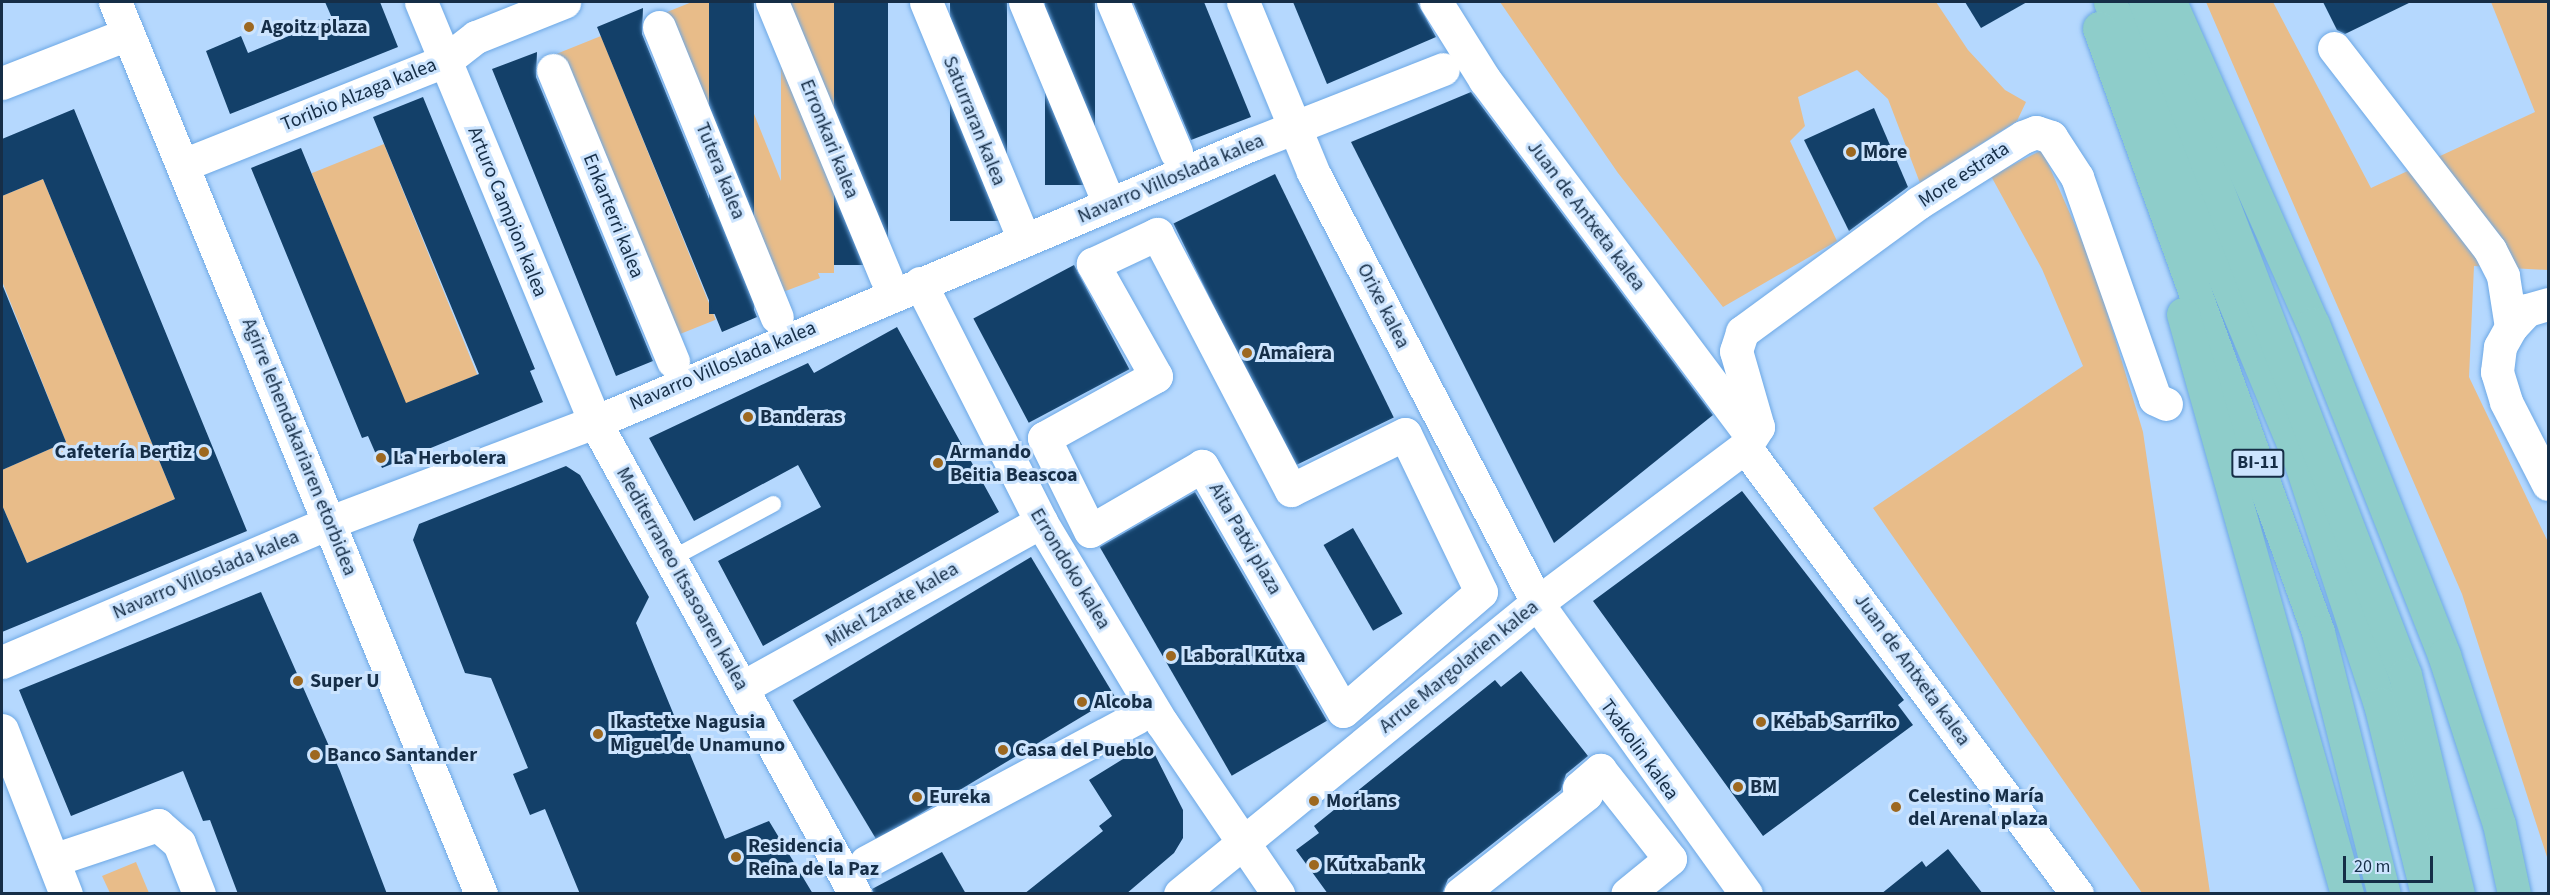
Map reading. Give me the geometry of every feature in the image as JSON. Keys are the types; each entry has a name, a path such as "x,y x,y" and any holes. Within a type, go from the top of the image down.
{"main road":[{"name":"BI-11","path":"2089,2 2318,632 2384,894"},
{"path":"2110,2 2306,477 2380,704 2427,894"},
{"path":"2145,2 2405,675 2458,894"},
{"path":"2170,2 2326,357 2444,655 2499,824 2530,894"},
{"path":"2104,41 2347,894"},
{"path":"2499,824 2514,894"}],"street":[{"name":"Agirre lehendakariaren etorbidea","path":"115,2 481,894"},
{"name":"Arturo Campion kalea","path":"421,2 595,422"},
{"name":"Toribio Alzaga kalea","path":"183,165 445,60 476,37 564,2"},
{"name":"Erronkari kalea","path":"772,2 886,276"},
{"name":"Saturraran kalea","path":"926,2 1024,240"},
{"path":"1025,2 1109,204"},
{"path":"1113,2 1176,152"},
{"name":"Orixe kalea","path":"1243,2 1313,172 1536,603"},
{"name":"Juan de Antxeta kalea","path":"1436,2 1485,80 2077,894"},
{"name":"Tutera kalea","path":"659,27 777,317"},
{"path":"2,83 128,34"},
{"path":"2334,48 2490,250 2548,302 2527,310 2511,327 2500,347 2497,372 2506,402 2548,484"},
{"name":"Navarro Villoslada kalea","path":"2,662 330,522 595,422 1109,204 1443,69"},
{"name":"Enkarterri kalea","path":"552,70 672,361"},
{"name":"More estrata","path":"1744,436 1758,427 1736,351 1742,332 1918,203 2036,132 2051,137 2077,177 2155,399 2166,404"},
{"name":"Aita Patxi plaza","path":"1157,234 1291,490 1404,434 1481,592 1343,711 1202,466 1090,531 1044,438 1156,376 1093,264 1157,234"},
{"path":"2490,250 2503,276 2511,327"},
{"name":"Errondoko kalea","path":"920,283 1041,522 1241,844 1278,894"},
{"name":"Mediterraneo Itsasoaren kalea","path":"595,422 855,894"},
{"name":"Arrue Margolarien kalea","path":"1180,894 1744,436"},
{"name":"Mikel Zarate kalea","path":"743,687 1041,522"},
{"name":"Txakolin kalea","path":"1536,603 1746,894"},
{"path":"866,862 1137,717"},
{"path":"2,730 66,894"},
{"path":"1460,894 1586,794 1579,788 1600,770 1670,859 1627,894"},
{"path":"53,860 158,825 179,843 199,894"}],"lane":[{"path":"671,559 772,504"}],"shaded area":[{"path":"692,2 709,2 820,278 775,295 662,14"},
{"path":"781,2 834,2 834,273 781,273"},
{"path":"1500,2 1936,2 1968,50 2005,90 2026,102 2017,121 1920,183 1888,99 1857,70 1798,97 1805,126 1790,141 1837,241 1723,307 1618,173"},
{"path":"2206,2 2273,2 2371,188 2535,112 2491,2 2548,2 2548,270 2474,266 2469,377 2548,542 2548,860 2462,594"},
{"path":"601,36 716,320 670,338 556,54"},
{"path":"384,144 477,375 405,404 312,173"},
{"path":"2042,150 2094,268 2143,432 2210,893 2142,893 1873,508 2083,366 2042,269 1991,176"},
{"path":"43,179 175,499 27,563 2,505 2,470 66,442 2,281 2,196"},
{"path":"136,862 149,893 110,893 102,876"}],"building":[{"path":"325,2 380,2 398,47 230,114 206,51 241,36 248,53 332,18"},
{"path":"709,2 754,2 754,314 709,314"},
{"path":"834,2 888,2 888,265 834,265"},
{"path":"950,2 1007,2 1007,221 950,221"},
{"path":"1045,2 1095,2 1095,185 1045,185"},
{"path":"1133,2 1204,2 1251,117 1191,140"},
{"path":"1293,2 1417,2 1436,37 1327,84"},
{"path":"1965,2 2027,2 1981,28"},
{"path":"2323,2 2411,2 2345,34 2337,30"},
{"path":"643,8 642,34 757,317 722,332 597,27"},
{"path":"537,52 536,77 653,361 616,376 492,69"},
{"path":"1471,92 1713,415 1554,543 1351,142"},
{"path":"423,97 535,369 530,371 543,402 382,468 368,436 362,438 251,168 301,148 406,403 479,374 373,117"},
{"name":"More","path":"1874,108 1908,187 1849,231 1804,140"},
{"path":"74,109 247,531 2,632 2,505 27,563 175,499 43,179 2,196 2,139"},
{"path":"1275,174 1394,418 1292,467 1173,224"},
{"path":"1074,265 1129,369 1029,423 973,319"},
{"path":"2,284 66,442 2,470"},
{"path":"897,327 999,512 763,646 718,561 821,507 798,465 694,521 649,438 808,363 814,373"},
{"path":"566,466 580,475 649,597 636,623 725,839 769,821 813,894 580,894 545,809 530,815 513,774 528,768 491,678 465,673 413,540 419,524"},
{"path":"1742,491 1904,700 1898,705 1913,725 1763,836 1593,601"},
{"path":"1195,492 1327,721 1232,776 1100,547"},
{"path":"1353,528 1402,614 1373,631 1324,545"},
{"path":"1031,557 1115,697 877,840 793,700"},
{"path":"261,592 340,771 387,894 238,894 210,820 203,821 183,771 71,816 19,690"},
{"path":"1521,671 1588,756 1566,774 1561,790 1448,879 1442,894 1328,894 1296,850 1319,833 1314,826 1495,680 1501,687"},
{"path":"1149,743 1183,810 1183,838 1174,853 1126,894 1024,894 1103,831 1099,826 1112,816 1089,780"},
{"path":"1948,849 1983,894 1881,894 1922,861 1926,867"},
{"path":"942,852 966,894 874,894 872,889"}],"place":[{"name":"Agoitz plaza","path":"249,27"},
{"name":"More","path":"1851,152"},
{"name":"Amaiera","path":"1247,353"},
{"name":"Banderas","path":"748,417"},
{"name":"Cafetería Bertiz","path":"204,452"},
{"name":"La Herbolera","path":"381,458"},
{"name":"Armando Beitia Beascoa","path":"938,463"},
{"name":"Laboral Kutxa","path":"1171,656"},
{"name":"Super U","path":"298,681"},
{"name":"Alcoba","path":"1082,702"},
{"name":"Kebab Sarriko","path":"1761,722"},
{"name":"Ikastetxe Nagusia Miguel de Unamuno","path":"598,734"},
{"name":"Casa del Pueblo","path":"1003,750"},
{"name":"Banco Santander","path":"315,755"},
{"name":"BM","path":"1738,787"},
{"name":"Eureka","path":"917,797"},
{"name":"Morlans","path":"1314,801"},
{"name":"Celestino María del Arenal plaza","path":"1896,807"},
{"name":"Residencia Reina de la Paz","path":"736,857"},
{"name":"Kutxabank","path":"1314,865"}]}
